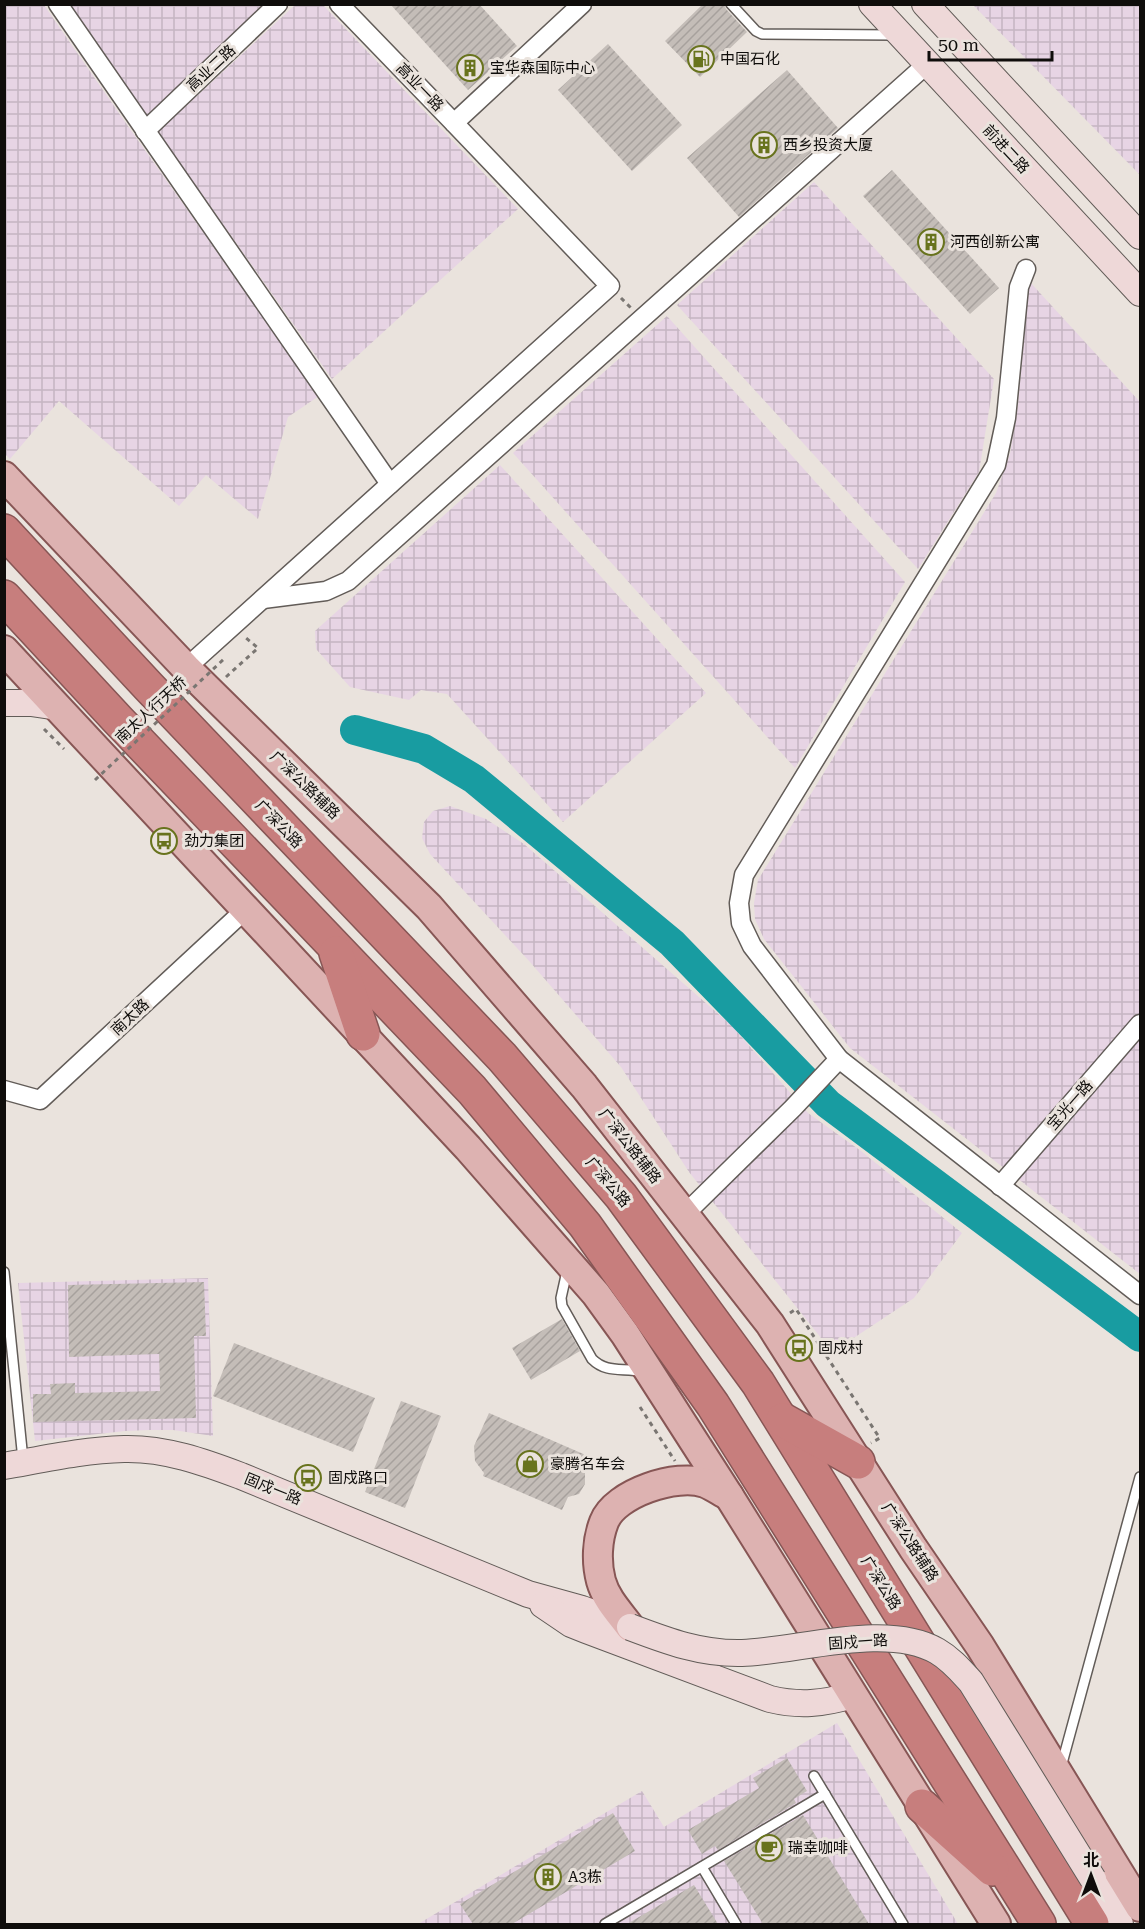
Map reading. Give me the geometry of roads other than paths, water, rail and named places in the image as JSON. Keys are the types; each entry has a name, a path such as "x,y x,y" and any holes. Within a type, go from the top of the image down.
{"highway":[{"name":"广深公路","path":"4,531 502,1058 621,1196 758,1383 1092,1924"},
{"path":"4,597 118,720 472,1090 585,1225 713,1405 1039,1924"},
{"path":"334,945 363,1034"},
{"path":"780,1419 862,1454"},
{"path":"922,1806 1020,1893"}],"main road":[{"name":"广深公路辅路","path":"4,476 186,668 429,907 584,1086 770,1324 862,1454 913,1548 980,1646 1140,1907"},
{"path":"4,650 468,1148 596,1294 651,1374 729,1496 996,1924"},
{"path":"630,1627 610,1601 601,1580 597,1551 604,1520 621,1501 646,1488 675,1480 703,1483 729,1496"}],"street":[{"path":"58,4 390,484"},
{"name":"高业二路","path":"145,130 278,4"},
{"name":"高业一路","path":"339,4 454,123 582,4"},
{"name":"前进二路","path":"872,4 1140,293"},
{"path":"925,4 1137,227"},
{"path":"263,599 326,591 348,581 927,64"},
{"path":"186,668 610,286 454,123"},
{"path":"1026,269 1019,286 1006,418 996,465 744,875 739,903 741,923 752,946 839,1059 1140,1295"},
{"path":"4,703 31,703 58,707"},
{"name":"南太路","path":"4,1090 40,1100 246,909"},
{"name":"宝光一路","path":"1000,1186 1140,1024"},
{"path":"684,1215 793,1108 839,1059"},
{"name":"固戍一路","path":"14,1464 96,1451 126,1449 180,1455 242,1476 528,1594 582,1609 674,1644 691,1648 743,1653 869,1639 911,1641 937,1651 955,1664 971,1682 1120,1924"},
{"name":"固戍一路","path":"528,1594 557,1615 586,1630 770,1699 793,1704 814,1704 852,1695"}],"lane":[{"path":"731,4 756,31 762,34 900,35"},
{"path":"565,1257 568,1269 561,1298 562,1306 592,1359 609,1370 639,1371 651,1374"},
{"path":"4,1272 14,1464"},
{"path":"1059,1774 1140,1477"},
{"path":"814,1776 903,1924"},
{"path":"605,1924 825,1794"},
{"path":"702,1867 736,1924"}],"waterway":[{"path":"355,730 424,749 474,779 672,943 828,1104 1140,1337"}],"place":[{"name":"中国石化","path":"701,59"},
{"name":"宝华森国际中心","path":"470,68"},
{"name":"西乡投资大厦","path":"764,145"},
{"name":"河西创新公寓","path":"931,242"},
{"name":"劲力集团","path":"164,841"},
{"name":"固戍村","path":"799,1348"},
{"name":"豪腾名车会","path":"530,1464"},
{"name":"固戍路口","path":"308,1478"},
{"name":"瑞幸咖啡","path":"769,1848"},
{"name":"A3栋","path":"548,1877"}]}
